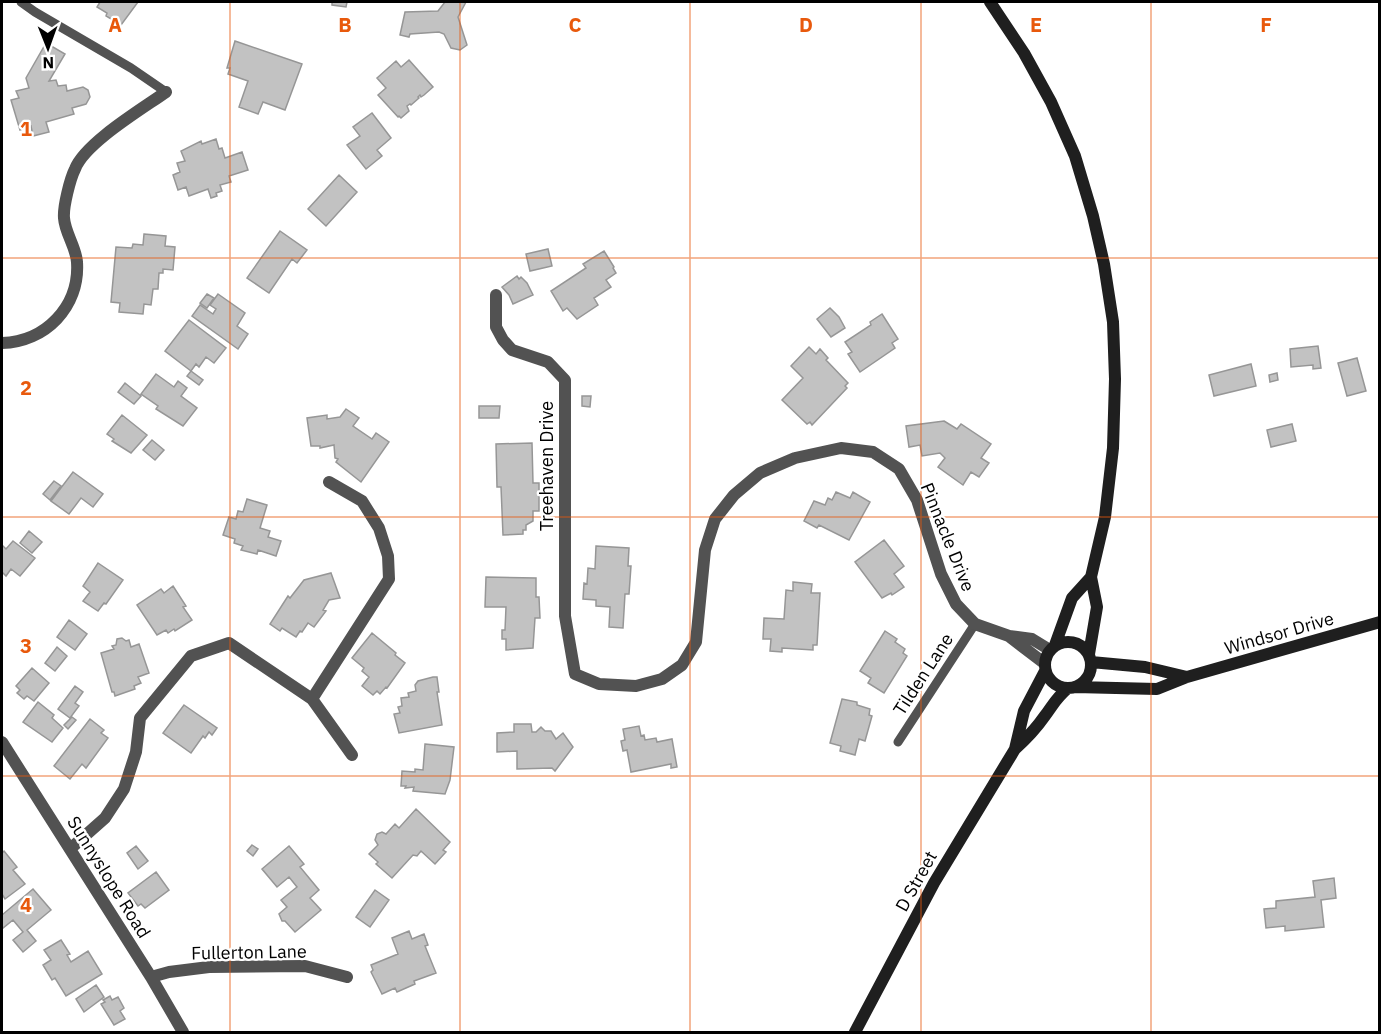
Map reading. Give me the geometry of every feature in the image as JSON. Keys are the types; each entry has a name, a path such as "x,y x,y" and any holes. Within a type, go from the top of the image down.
{"street":[{"path":"990,2 1024,53 1051,102 1075,156 1093,216 1104,264 1113,333 1115,379 1113,448 1105,517 1092,577 1096,607 1088,677 1072,687 1054,683 1045,667 1071,598 1092,577"},
{"path":"2,343 15,342 38,334 49,327 67,306 77,275 77,260 64,218 75,167 95,143 166,92"},
{"name":"Treehaven Drive","path":"496,295 496,327 503,340 512,350 548,362 565,380 565,616 575,674"},
{"name":"Pinnacle Drive","path":"575,674 599,684 636,686 662,679 682,665 696,642 705,550 715,519 734,495 760,473 795,458 841,448 873,452 898,469 917,500 941,574 956,604 975,624 1009,636 1032,639 1053,647"},
{"path":"312,699 388,579 388,556 379,528 362,501 328,482"},
{"name":"Windsor Drive","path":"1072,687 1157,689 1187,677 1380,622"},
{"name":"Pinnacle Drive","path":"1009,636 1045,667"},
{"path":"1053,647 1062,642 1078,643 1090,658"},
{"path":"70,849 105,818 124,789 136,752 140,718 191,656 229,643 312,699 352,755"},
{"name":"Windsor Drive","path":"1090,658 1187,677"},
{"name":"D Street","path":"1015,749 1024,711 1045,667"},
{"name":"D Street","path":"855,1032 934,883 1015,749 1031,734 1055,699 1072,687"},
{"name":"Sunnyslope Road","path":"2,742 151,977 183,1032"},
{"name":"Fullerton Lane","path":"151,977 169,972 209,967 304,966 347,977"}],"lane":[{"path":"21,2 131,68 166,92"},
{"name":"Tilden Lane","path":"898,742 975,624"}],"building":[{"path":"100,2 138,2 121,25 97,7"},
{"path":"332,2 347,2 346,7 332,5"},
{"path":"445,2 466,2 458,17 467,45 460,50 451,48 444,34 439,32 410,34 409,37 400,35 405,12 438,11"},
{"path":"235,41 302,64 285,110 263,102 258,114 239,107 248,81 228,74 230,68 227,68"},
{"path":"46,43 65,54 49,81 56,80 58,86 66,85 67,91 83,87 88,90 90,97 86,104 72,108 74,114 46,122 49,132 33,136 31,126 20,130 11,100 19,98 16,91 29,88 26,78"},
{"path":"409,60 433,87 407,106 409,111 401,118 378,95 386,88 377,78 396,61 401,67"},
{"path":"372,113 391,138 377,150 382,156 366,169 347,145 360,136 353,127"},
{"path":"216,139 225,158 242,152 248,170 229,176 231,182 220,185 222,191 211,198 208,189 189,196 186,187 178,190 173,175 180,172 177,163 185,161 181,151 201,141 202,144"},
{"path":"339,175 357,192 326,226 308,209"},
{"path":"280,231 307,250 297,263 292,259 269,293 247,278"},
{"path":"144,234 166,236 165,246 175,247 173,270 163,269 163,273 159,273 158,289 153,289 151,305 144,304 143,314 119,312 120,303 111,302 116,247 132,248 133,244 143,245"},
{"path":"548,249 552,266 530,271 526,254"},
{"path":"604,251 616,273 606,280 611,287 594,298 598,305 577,319 567,308 563,311 551,291 586,268 583,264"},
{"path":"517,276 527,283 533,295 513,304 502,287"},
{"path":"207,294 214,298 207,308 200,303"},
{"path":"218,294 245,313 237,326 248,334 238,349 192,316 200,305 213,314 216,309 210,305"},
{"path":"830,308 845,328 831,337 817,319"},
{"path":"882,314 898,339 892,343 895,348 860,372 848,354 852,352 845,342 871,325 870,322"},
{"path":"189,320 226,348 214,363 206,357 199,367 196,364 191,371 165,351"},
{"path":"1318,346 1321,368 1313,369 1313,365 1291,367 1290,349"},
{"path":"809,347 816,354 820,349 828,358 826,360 848,383 845,386 847,388 812,425 810,422 807,424 782,400 803,378 791,366"},
{"path":"1357,358 1366,391 1347,396 1338,363"},
{"path":"1251,364 1256,386 1214,396 1209,375"},
{"path":"191,371 203,380 199,385 187,376"},
{"path":"1277,373 1278,380 1270,382 1269,375"},
{"path":"156,374 174,387 178,381 187,388 181,396 197,408 183,426 156,409 158,406 141,394"},
{"path":"125,383 141,396 134,404 118,392"},
{"path":"582,396 591,396 590,407 582,406"},
{"path":"479,406 500,406 499,418 479,418"},
{"path":"346,409 359,418 353,426 372,439 376,433 389,442 361,482 336,462 338,459 335,458 334,445 320,448 320,446 311,446 307,418 327,415 327,419 340,417"},
{"path":"122,415 147,435 131,453 112,441 114,439 107,434"},
{"path":"944,421 957,429 961,424 991,444 981,458 989,463 979,477 971,472 963,485 938,467 945,458 940,453 922,456 920,445 909,447 906,426"},
{"path":"1292,424 1296,441 1271,447 1267,430"},
{"path":"152,440 164,450 155,460 143,450"},
{"path":"532,443 533,483 539,483 539,511 533,511 533,521 526,525 523,534 503,535 501,487 497,487 496,444"},
{"path":"73,472 103,494 93,507 81,498 69,514 51,501"},
{"path":"54,481 61,486 50,500 43,494"},
{"path":"836,492 850,498 853,492 870,502 849,540 819,525 817,528 804,521 814,501 825,505 828,498 832,500"},
{"path":"247,499 267,505 260,528 270,531 268,537 281,541 276,556 258,550 257,554 241,550 243,546 234,543 235,539 223,535 229,517 236,519 238,511 243,512"},
{"path":"29,531 42,542 32,553 20,543"},
{"path":"884,540 904,566 894,574 904,587 882,598 855,562"},
{"path":"13,541 35,558 20,576 11,569 6,576 2,572 2,545 6,549"},
{"path":"596,546 629,548 628,566 631,566 629,594 625,594 623,628 609,627 610,607 596,606 596,600 583,599 588,568 595,569"},
{"path":"98,563 123,580 106,604 104,603 98,611 83,601 90,592 83,586"},
{"path":"331,573 340,598 329,600 323,610 326,611 314,627 308,623 296,637 270,624 288,596 290,598 304,580"},
{"path":"486,577 536,578 536,597 539,597 540,618 535,618 533,648 506,650 506,639 502,639 502,630 505,630 506,607 485,607"},
{"path":"793,582 812,584 811,593 820,593 817,645 813,645 813,650 782,648 782,652 770,651 771,639 763,639 764,618 784,619 786,590 793,591"},
{"path":"173,586 192,620 175,631 174,629 168,633 166,630 157,635 137,605 161,589 164,593"},
{"path":"69,620 87,634 75,650 57,637"},
{"path":"885,631 897,639 895,642 905,649 903,653 907,656 884,693 868,683 871,678 860,671"},
{"path":"372,633 405,663 387,688 380,694 377,691 373,695 362,686 369,677 362,671 364,668 352,658"},
{"path":"117,639 129,640 131,647 139,644 149,673 138,677 141,683 134,686 135,689 115,696 101,653 114,649 112,646 116,645"},
{"path":"57,647 67,656 55,671 45,663"},
{"path":"32,668 49,683 34,701 27,696 24,699 17,693 20,690 16,686"},
{"path":"437,677 442,725 399,733 394,714 400,713 398,707 402,706 401,698 409,697 408,693 416,691 415,685 418,681"},
{"path":"75,686 83,692 75,703 79,706 70,718 58,709"},
{"path":"842,699 857,702 857,705 870,709 869,715 872,716 865,741 859,739 855,755 840,751 841,746 830,743"},
{"path":"38,702 54,715 52,718 63,728 52,742 23,722"},
{"path":"184,705 217,728 212,735 209,732 205,738 203,736 191,753 163,733"},
{"path":"72,717 76,720 68,729 64,725"},
{"path":"90,719 104,730 101,733 108,738 86,768 82,764 70,779 54,766"},
{"path":"514,724 531,724 532,732 536,732 541,727 545,731 551,731 556,739 563,733 573,747 555,771 552,768 517,769 517,751 497,752 497,733 514,732"},
{"path":"639,726 641,736 644,735 645,740 656,738 657,742 672,739 677,767 671,768 671,764 631,772 627,750 623,751 621,741 625,740 623,729"},
{"path":"425,744 454,747 450,780 445,794 413,791 414,787 401,786 402,771 423,770"},
{"path":"416,809 450,842 443,850 446,852 435,864 421,851 417,856 413,855 392,878 376,864 378,862 369,854 378,845 375,840 377,834 382,832 386,834 395,824 399,828"},
{"path":"252,845 258,849 253,856 247,851"},
{"path":"136,846 148,861 138,869 127,853"},
{"path":"289,846 304,864 300,867 319,890 310,898 321,910 295,932 285,921 282,921 279,914 287,907 281,900 297,887 289,877 277,887 262,869"},
{"path":"4,851 17,867 13,870 25,884 5,899 2,894 2,853"},
{"path":"156,872 169,890 145,908 141,904 138,906 128,893"},
{"path":"1334,878 1336,898 1321,900 1324,927 1285,931 1285,926 1266,928 1264,909 1276,908 1276,901 1315,897 1313,881"},
{"path":"33,889 51,910 27,930 36,941 23,952 13,940 23,932 13,920 3,928 2,915"},
{"path":"375,890 389,900 370,927 356,917"},
{"path":"409,931 412,939 424,934 428,945 425,946 436,973 414,981 415,984 397,992 395,988 382,994 371,972 373,970 371,965 398,954 392,938"},
{"path":"61,940 70,954 67,955 71,962 88,951 102,974 66,996 55,978 52,980 43,965 51,960 44,950"},
{"path":"96,985 104,997 84,1012 76,999"},
{"path":"110,996 112,1000 118,997 124,1008 120,1011 125,1019 114,1025 101,1004"}]}
